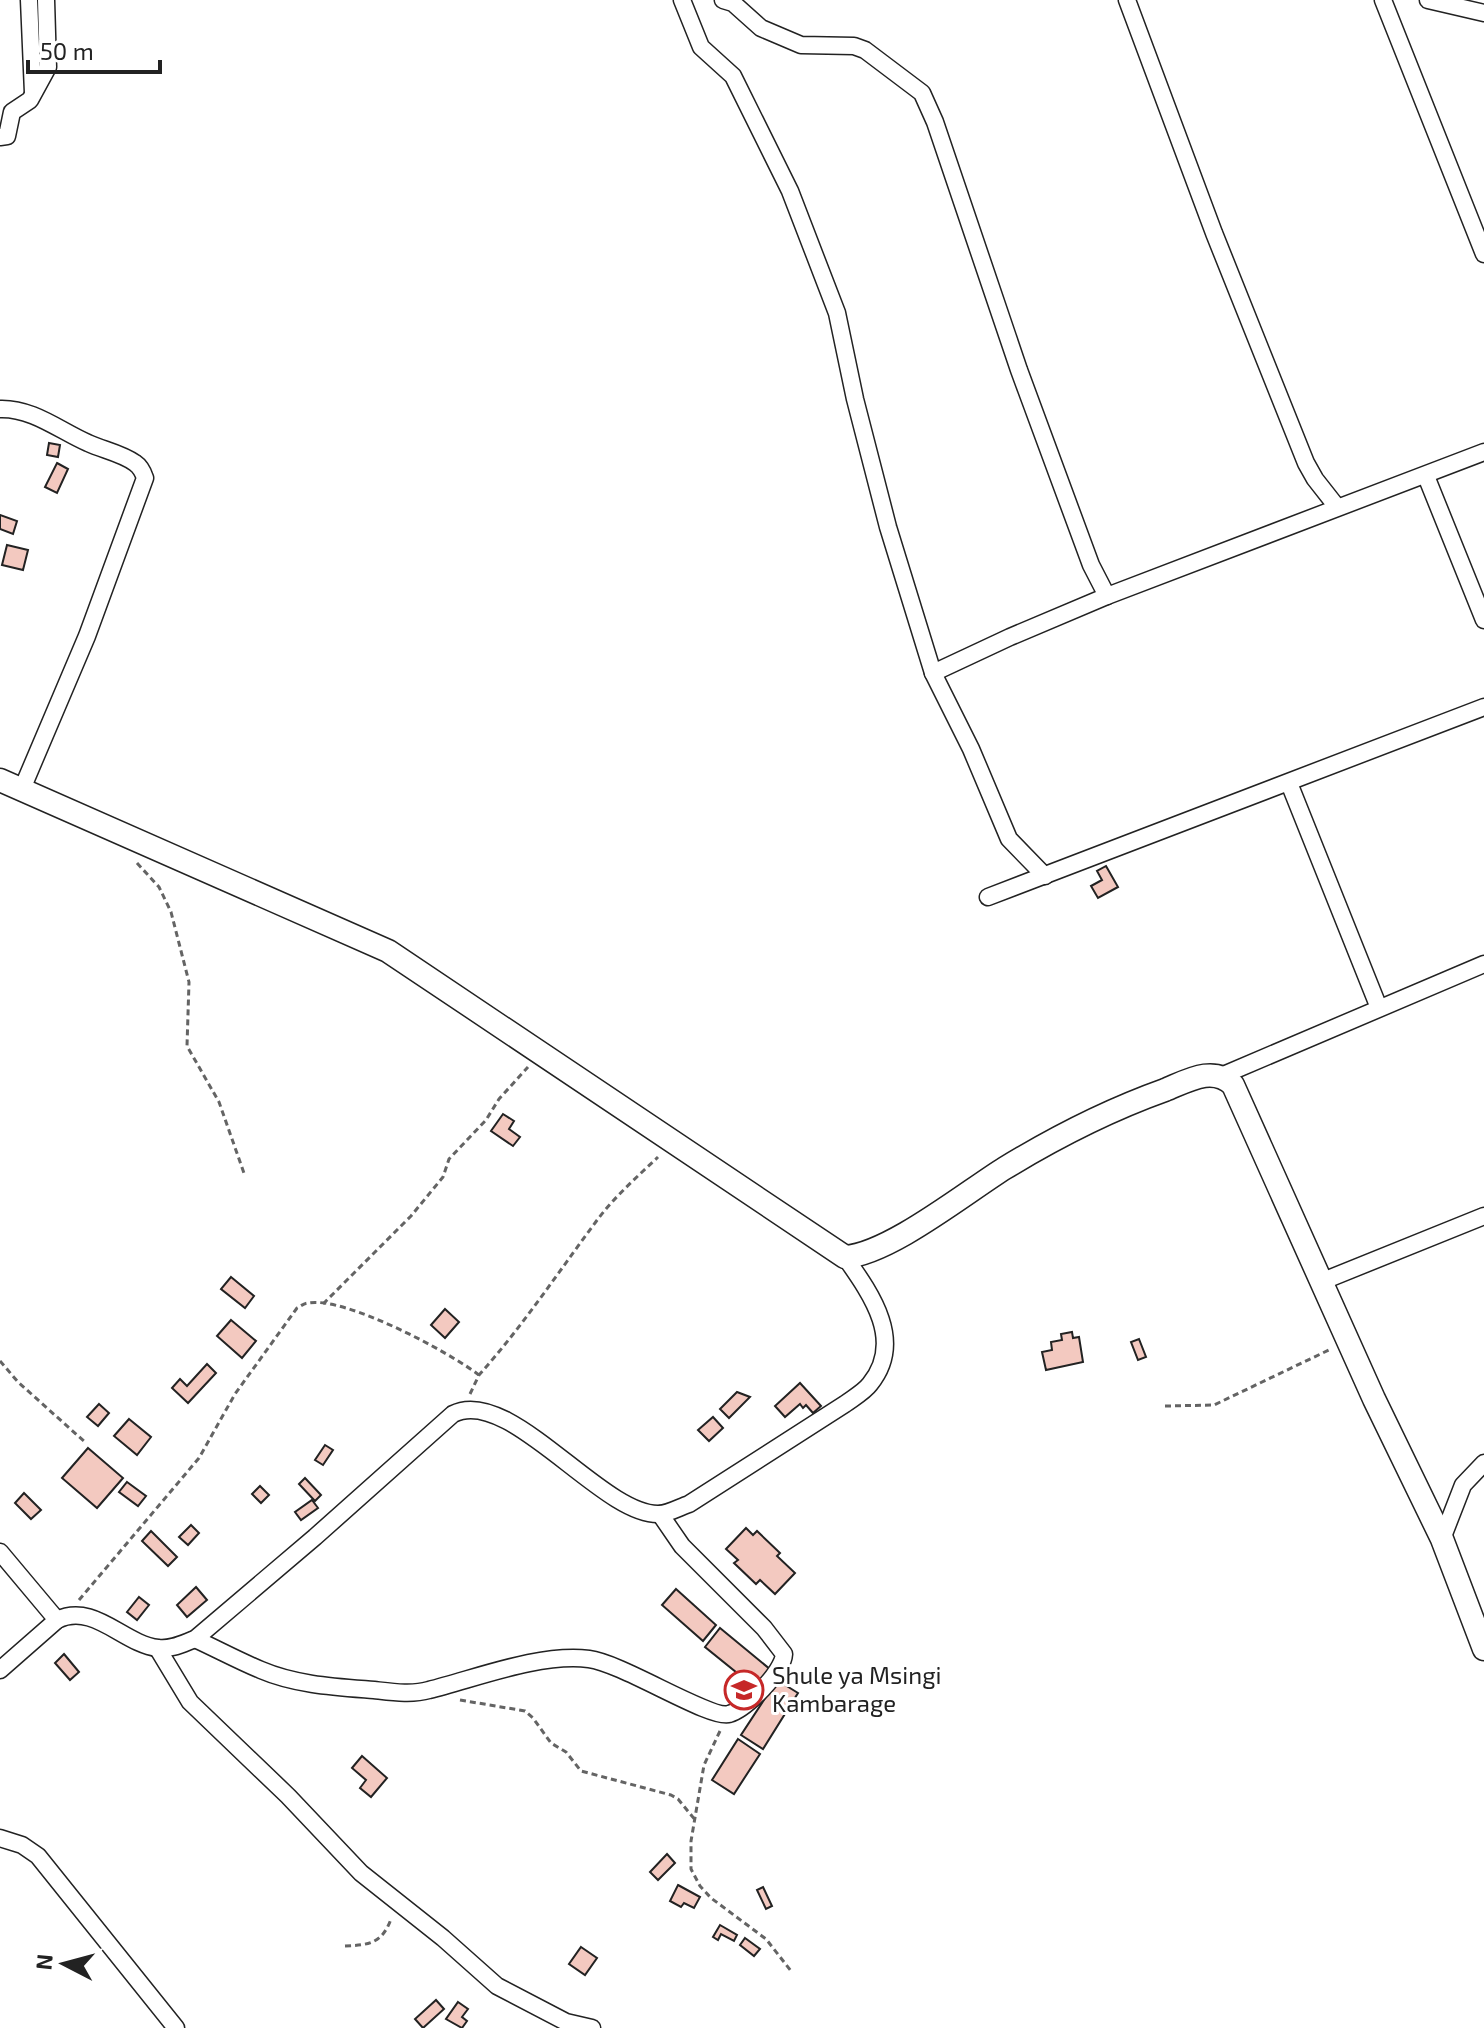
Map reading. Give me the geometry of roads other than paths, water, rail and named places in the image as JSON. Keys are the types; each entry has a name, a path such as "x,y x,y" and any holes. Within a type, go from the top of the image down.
{"street":[{"path":"29,0 33,95"},
{"path":"0,137 8,134 12,112 27,103 48,67 46,0"},
{"path":"682,0 701,47 733,76 771,149 823,274 837,313 855,399 888,527 933,673 971,749 1009,839 1045,876"},
{"path":"723,0 733,3 761,28 791,42 854,46 865,50 922,93 935,122 1019,370 1091,565 1107,596"},
{"path":"1127,0 1214,233 1306,463 1337,507"},
{"path":"1383,0 1484,254"},
{"path":"1428,0 1484,13"},
{"path":"0,409 15,410 44,420 85,442 124,457 136,463 145,478 87,636 22,789"},
{"path":"933,673 1107,596 1484,452"},
{"path":"1426,476 1484,620"},
{"path":"988,897 1484,707"},
{"path":"0,780 388,951 845,1257 868,1290 881,1317 886,1339 882,1364 869,1385 845,1404 689,1504 660,1514 637,1509 617,1498 534,1437 481,1409 463,1409 453,1414 195,1639 175,1647 158,1649 97,1620 62,1618 0,1670"},
{"path":"1289,783 1379,1008"},
{"path":"845,1257 867,1253 888,1244 1006,1167 1124,1105 1205,1075 1221,1076 1484,964"},
{"path":"1221,1076 1233,1085 1442,1539 1484,1649"},
{"path":"1323,1281 1484,1216"},
{"path":"1442,1539 1463,1485 1484,1463"},
{"path":"195,1639 262,1671 300,1682 397,1692 425,1691 464,1679 566,1658 590,1659 613,1664 700,1708 721,1715 730,1714 757,1695 780,1668 784,1654 764,1628 682,1546 660,1514"},
{"path":"0,1552 62,1618"},
{"path":"158,1649 179,1687 200,1713 288,1796 361,1873 443,1938 497,1986 566,2022 592,2028"},
{"path":"0,1838 22,1845 38,1856 176,2028"}],"place":[{"name":"Shule ya Msingi Kambarage","path":"744,1690"}]}
